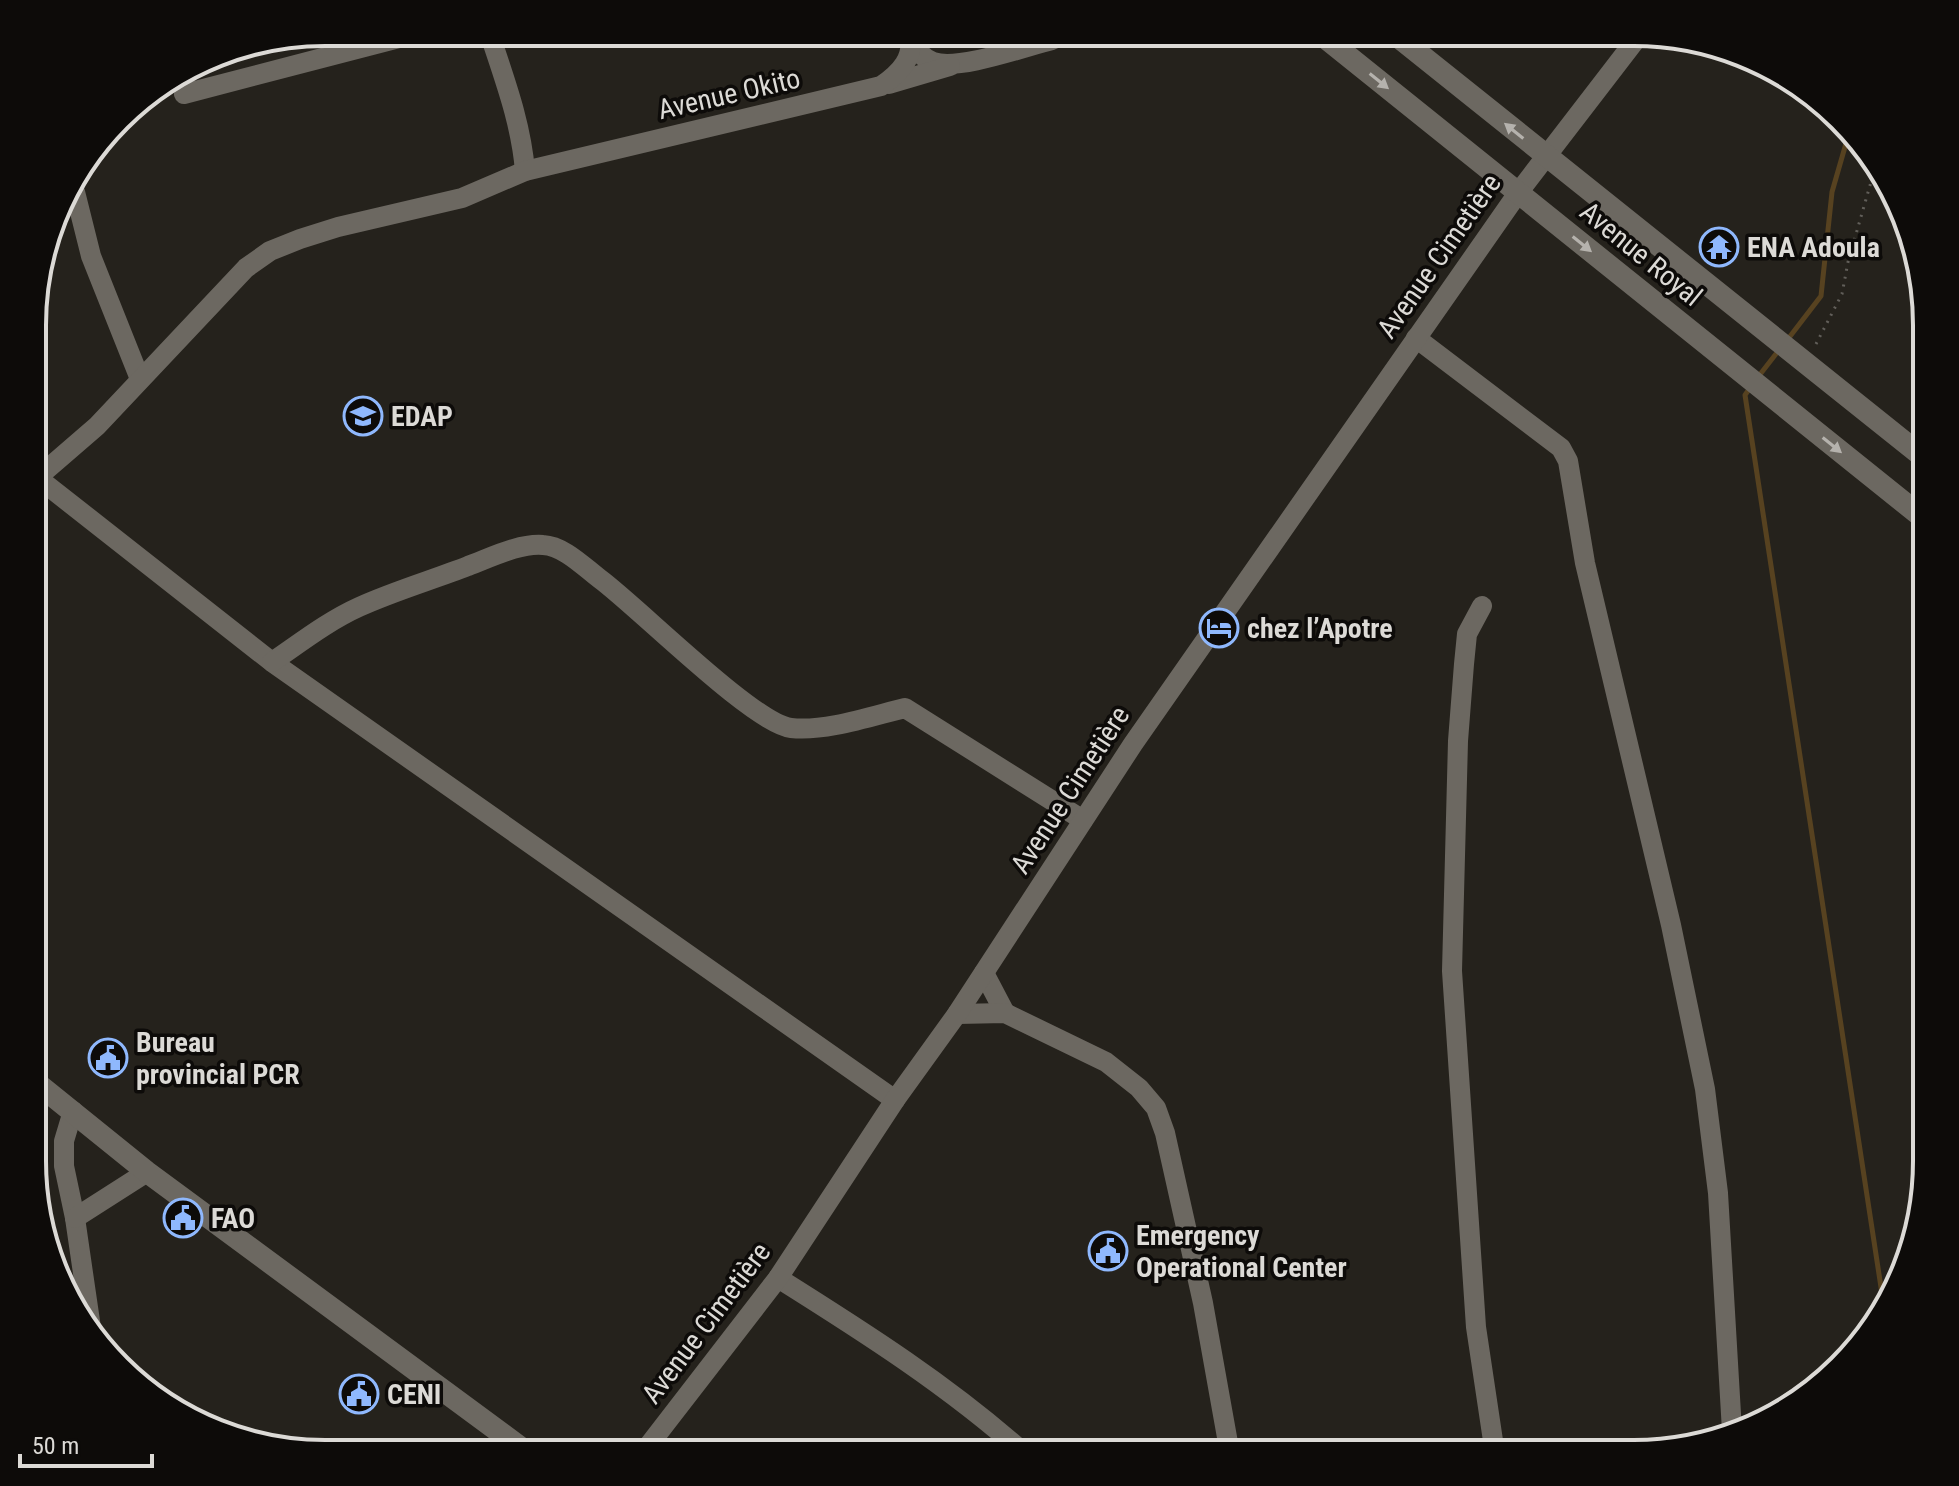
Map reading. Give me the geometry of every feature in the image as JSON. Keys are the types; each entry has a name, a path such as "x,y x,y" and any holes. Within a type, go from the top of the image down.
{"street":[{"path":"184,94 364,47"},
{"path":"494,47 521,136 525,171"},
{"path":"881,86 899,74 908,59 909,47"},
{"path":"916,47 930,61 953,65"},
{"name":"Avenue Okito","path":"46,468 97,426 246,268 270,251 338,227 462,198 525,171 881,86 1024,47"},
{"name":"Avenue Royal","path":"1337,47 1913,510"},
{"name":"Avenue Royal","path":"1411,47 1913,448"},
{"name":"Avenue Cimetière","path":"653,1439 778,1278 895,1100 957,1014 1133,744 1518,193 1630,47"},
{"path":"77,198 91,256 140,379"},
{"path":"1416,338 1561,448 1568,461 1585,563 1671,925 1705,1089 1718,1193 1731,1422"},
{"path":"46,484 272,662 895,1100"},
{"path":"272,662 319,629 358,607 504,553 531,545 546,545 563,551 626,599 709,673 770,721 789,728 815,727 905,708 1083,820"},
{"path":"1482,606 1467,634 1464,664 1458,741 1452,971 1476,1327 1493,1440"},
{"path":"984,973 1005,1013"},
{"path":"957,1014 1005,1013 1106,1062 1139,1088 1156,1108 1165,1133 1203,1303 1227,1440"},
{"path":"47,1091 147,1172 509,1439"},
{"path":"73,1111 64,1141 64,1166 88,1307"},
{"path":"75,1218 147,1172"},
{"path":"778,1278 868,1334 979,1413 1009,1440"}],"path":[{"path":"1803,359 1842,294 1872,180"}],"waterway":[{"path":"1788,339 1821,296 1832,192 1846,144"},
{"path":"1758,377 1779,350"},
{"path":"1750,388 1745,395 1881,1290"}],"place":[{"name":"ENA Adoula","path":"1719,247"},
{"name":"EDAP","path":"363,416"},
{"name":"chez l’Apotre","path":"1219,628"},
{"name":"Bureau provincial PCR","path":"108,1058"},
{"name":"FAO","path":"183,1218"},
{"name":"Emergency Operational Center","path":"1108,1251"},
{"name":"CENI","path":"359,1394"}]}
